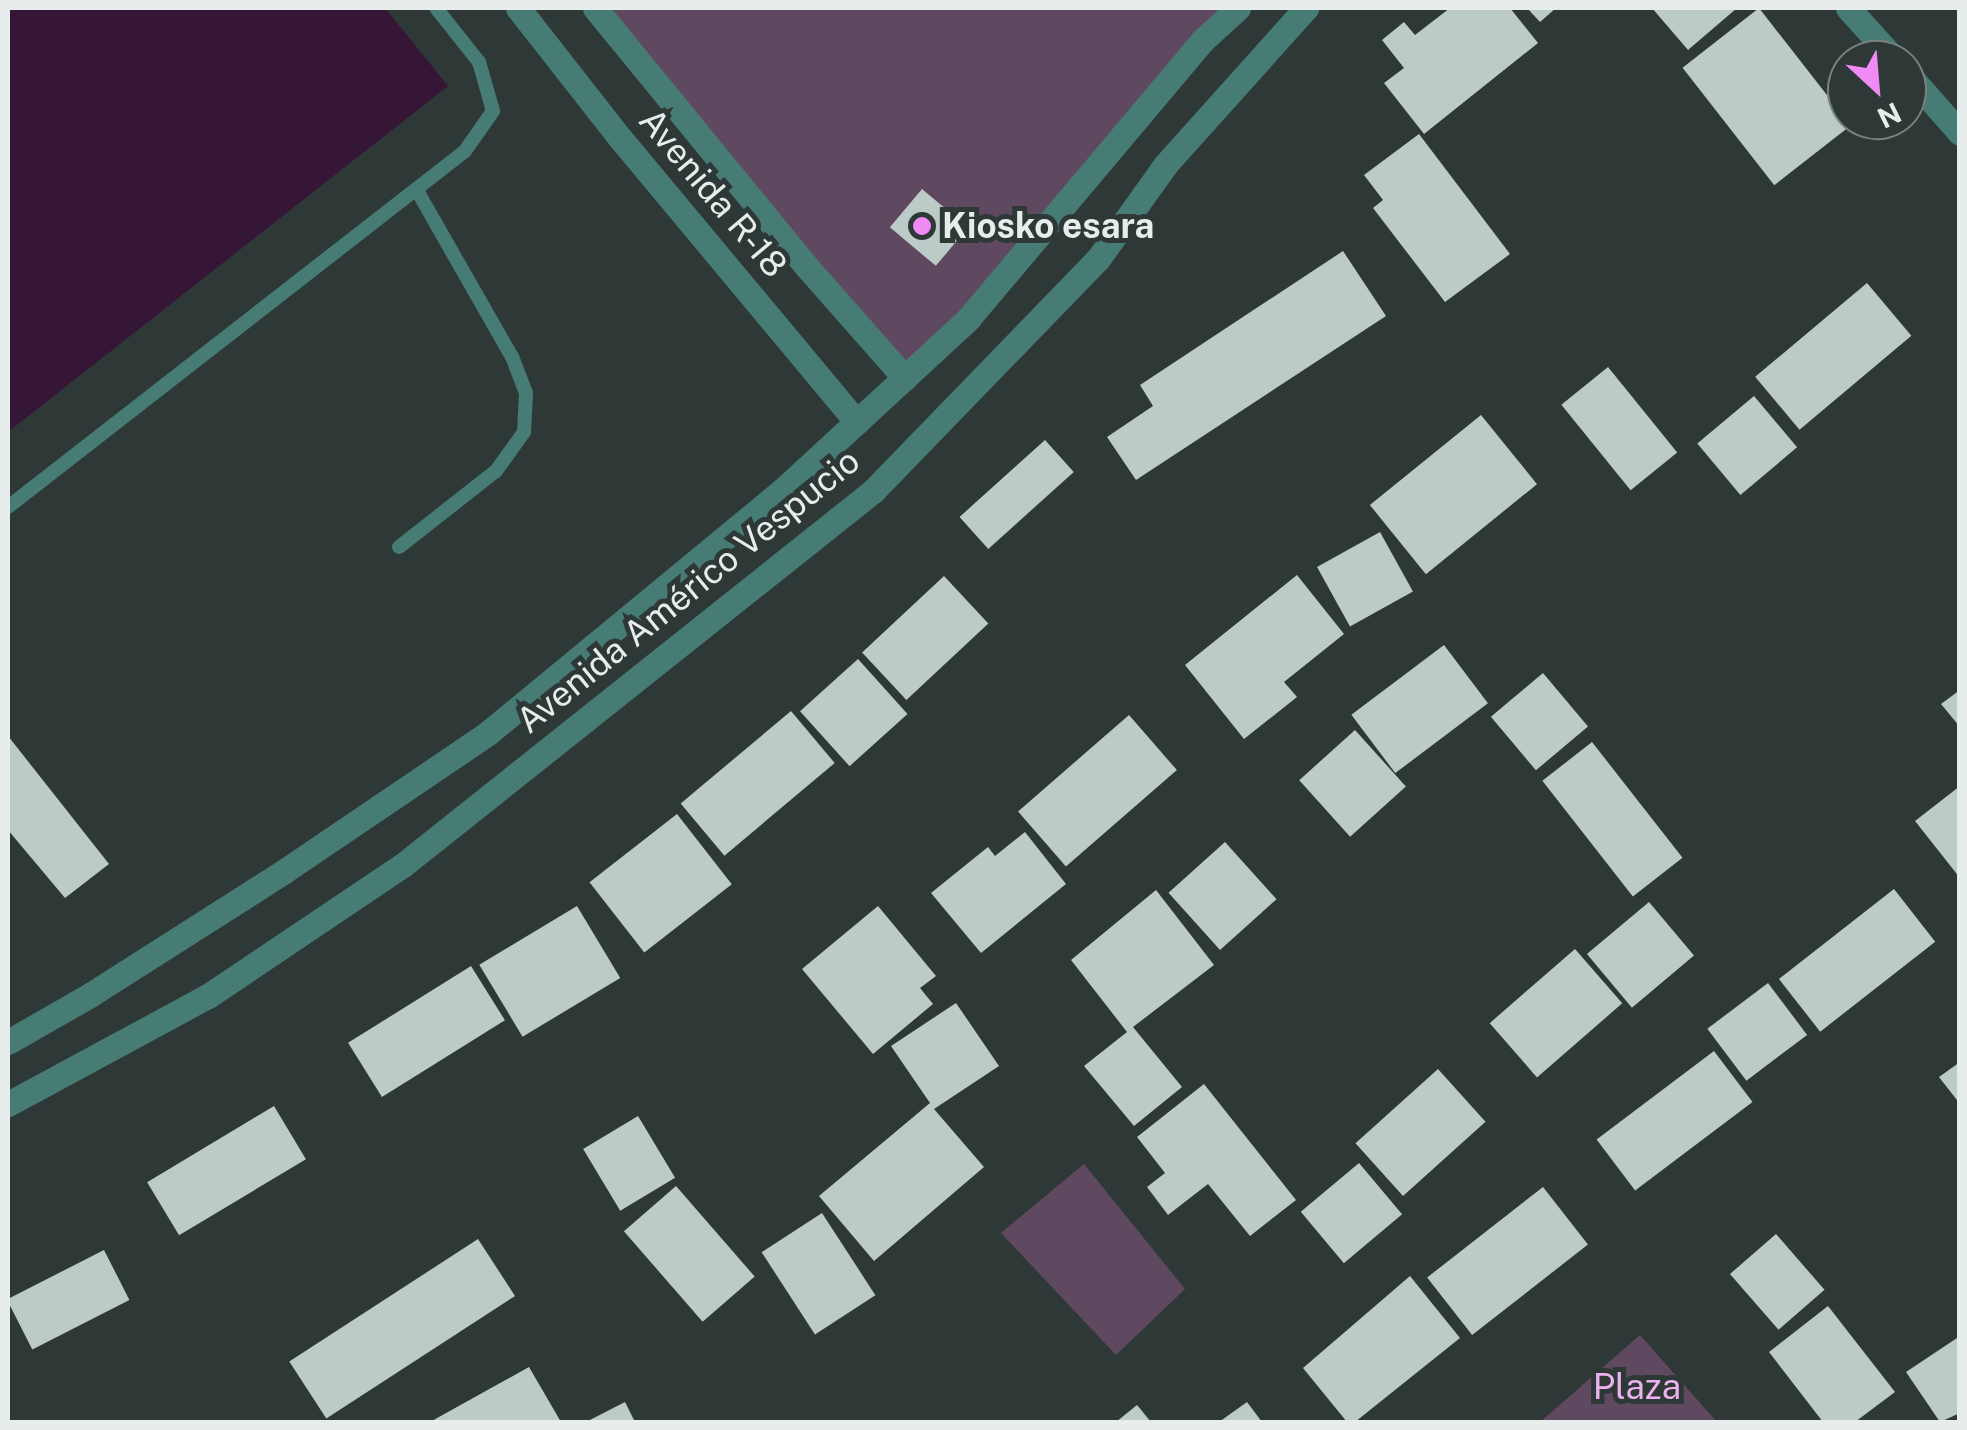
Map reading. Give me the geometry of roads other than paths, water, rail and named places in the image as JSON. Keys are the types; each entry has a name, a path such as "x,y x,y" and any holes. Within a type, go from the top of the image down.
{"street":[{"name":"Avenida R-18","path":"518,8 620,138 857,422"},
{"name":"Avenida R-18","path":"595,8 807,266 905,378"},
{"name":"Avenida Américo Vespucio","path":"8,1042 90,995 283,872 488,734 784,489 968,319 1204,39 1238,8"},
{"name":"Avenida Américo Vespucio","path":"8,1104 208,996 403,865 873,491 1098,259 1166,164 1306,8"},
{"path":"1848,8 1877,40"},
{"path":"1927,96 1960,133"}],"lane":[{"path":"8,508 465,151 493,111 479,62 436,8"},
{"path":"399,548 496,470 524,432 526,393 512,357 416,189"}],"place":[{"name":"Kiosko esara","path":"922,226"}],"park label":[{"name":"Plaza","path":"1637,1387"}]}
